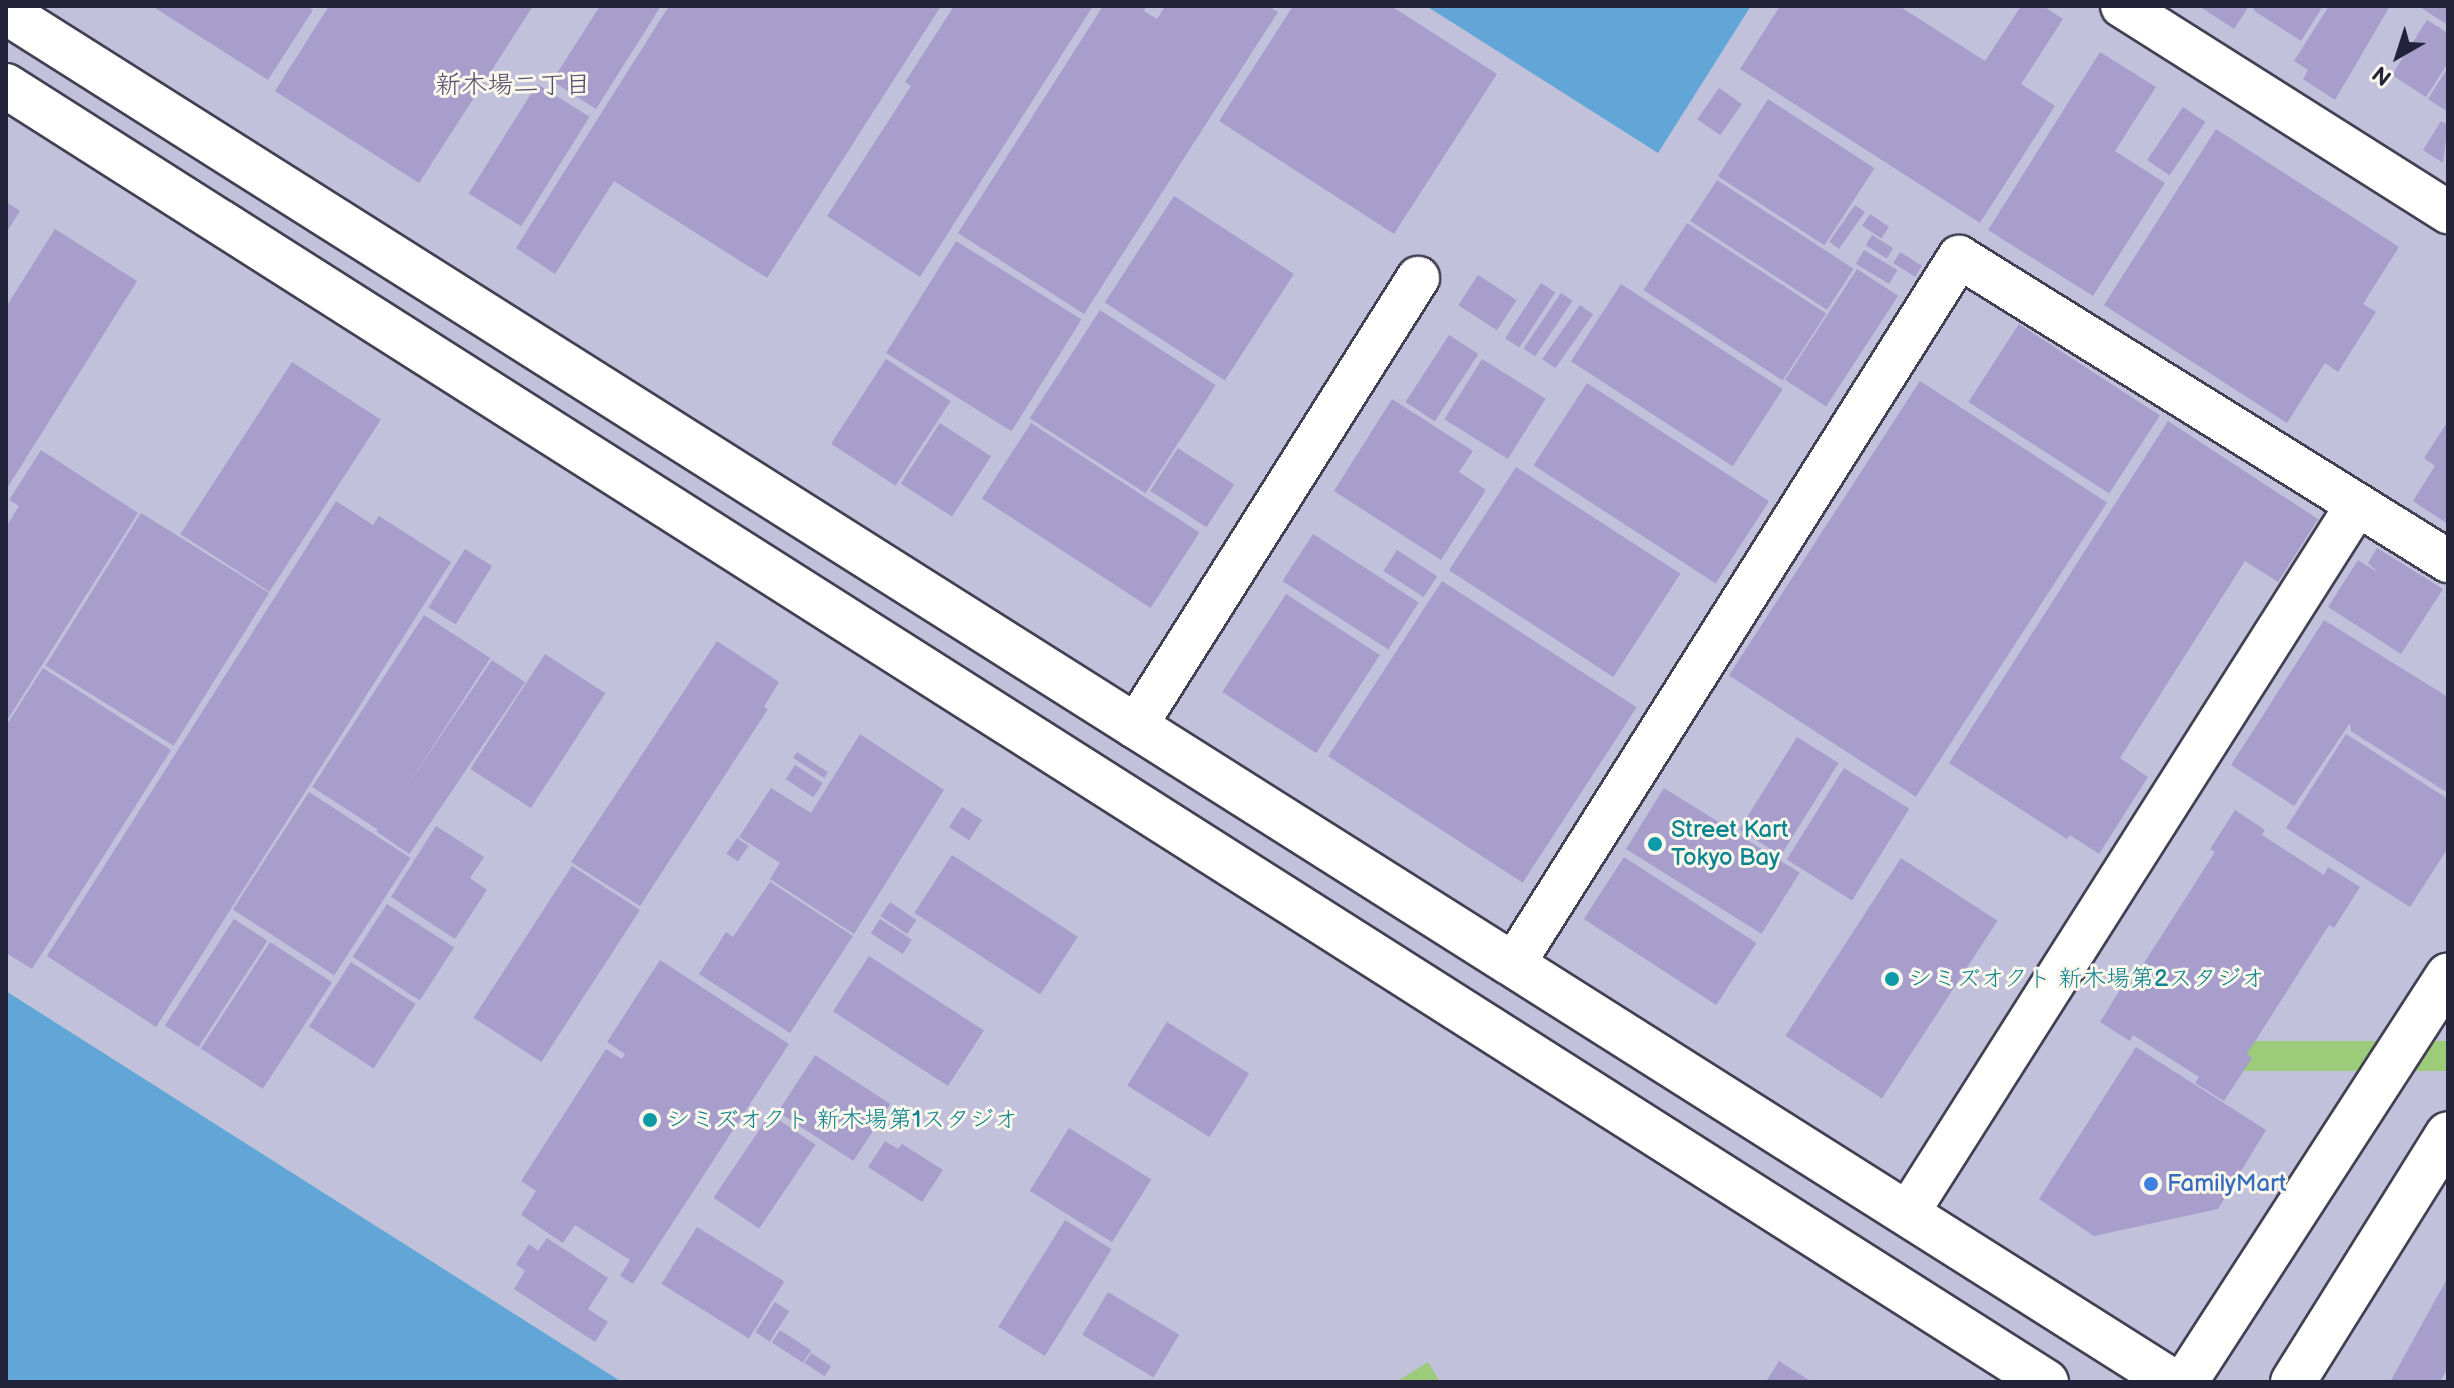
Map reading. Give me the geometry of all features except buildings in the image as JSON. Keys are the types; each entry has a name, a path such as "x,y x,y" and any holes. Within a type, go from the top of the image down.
{"street":[{"path":"2122,6 2448,212"},
{"path":"6,12 2173,1382"},
{"path":"6,86 2046,1382"},
{"path":"1513,965 1959,257 2448,561"},
{"path":"1135,727 1418,278"},
{"path":"553,433 589,380"},
{"path":"1907,1214 2357,505"},
{"path":"2185,1382 2448,976"},
{"path":"2293,1382 2448,1134"}],"shaded area":[{"path":"6,6 1426,6 1658,152 1751,6 2448,6 2448,1382 622,1382 6,991"}],"green space":[{"path":"2208,1041 2448,1041 2448,1071 2208,1071"},
{"path":"1428,1362 1440,1382 1396,1382"}],"water":[{"path":"1426,6 1751,6 1658,153"},
{"path":"6,991 622,1382 6,1382"}],"place":[{"name":"Street Kart Tokyo Bay","path":"1655,844"},
{"name":"シミズオクト 新木場第2スタジオ","path":"1892,979"},
{"name":"シミズオクト 新木場第1スタジオ","path":"650,1120"},
{"name":"FamilyMart","path":"2151,1184"}],"district":[{"name":"新木場二丁目","path":"513,86"}]}
